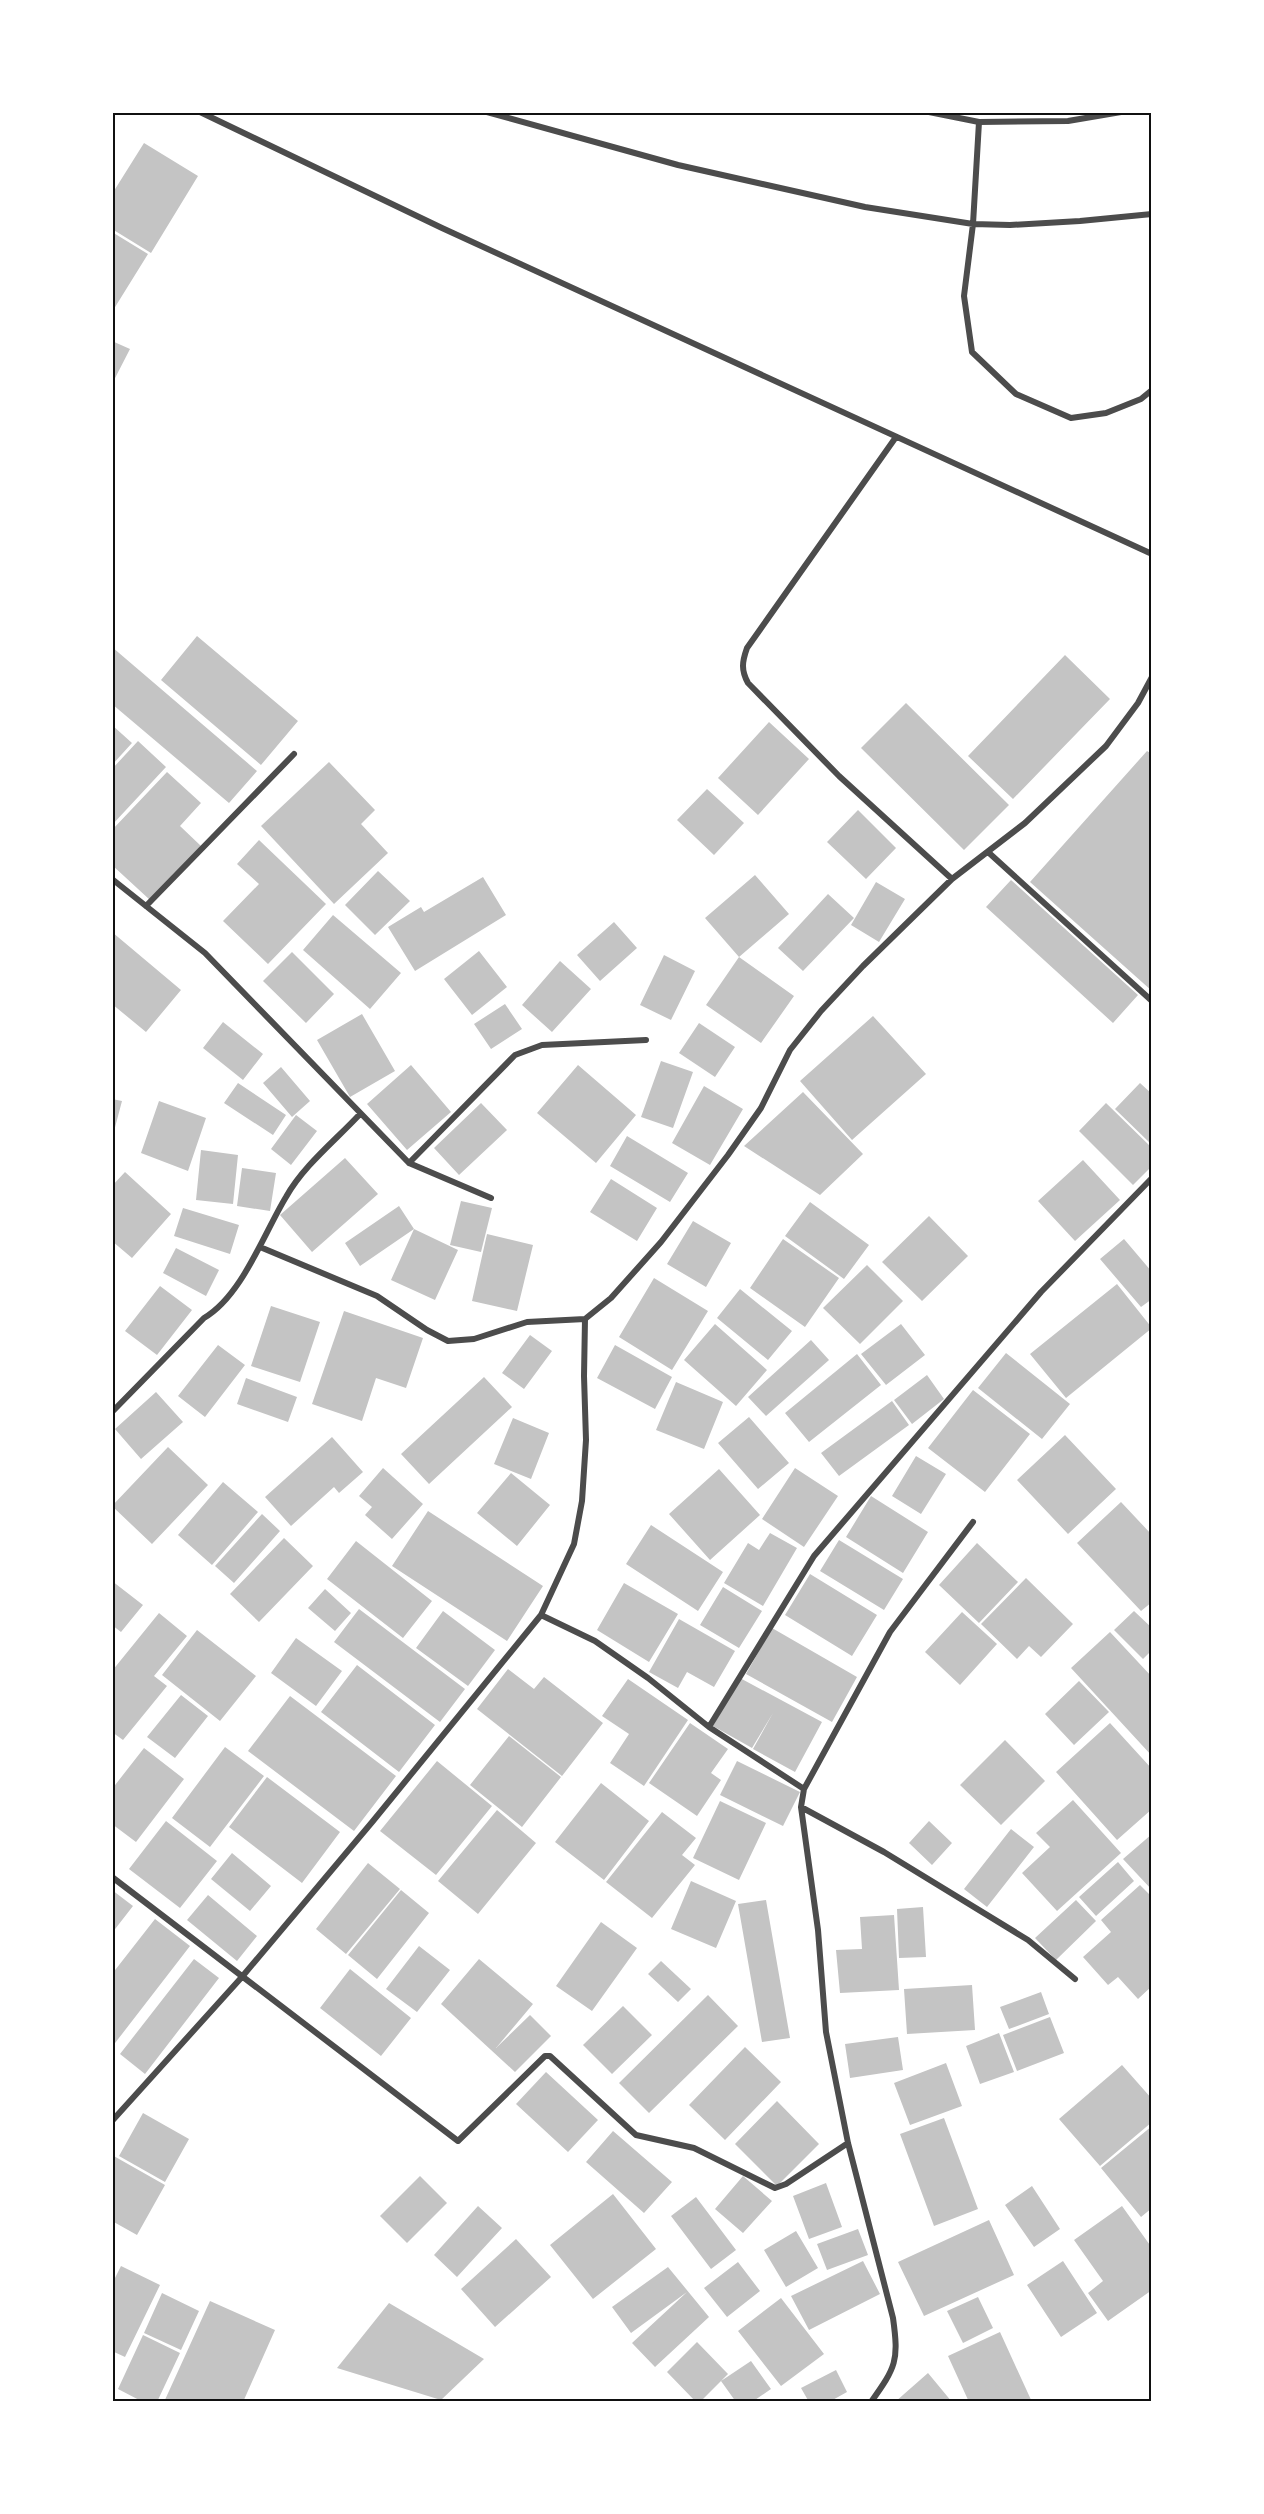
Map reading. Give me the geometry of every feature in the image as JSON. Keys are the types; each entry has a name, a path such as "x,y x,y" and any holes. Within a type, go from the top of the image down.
{"street":[{"path":"200,112 441,228 1152,554"},
{"path":"487,112 678,165 865,207 973,224 1010,225 1152,214"},
{"path":"928,112 979,122 1068,121 1121,112"},
{"path":"979,122 973,224 964,296 972,352 1016,394 1071,418 1106,413 1141,399 1152,390"},
{"path":"896,437 747,648 742,662 742,672 748,683 839,776 952,879"},
{"path":"260,1247 377,1296 427,1330 448,1341 474,1339 527,1322 585,1319 611,1298 661,1242 728,1155 761,1108 790,1050 821,1011 863,966 952,879 1025,822 1106,746 1138,703 1152,677"},
{"path":"146,906 294,754"},
{"path":"988,852 1152,1001"},
{"path":"112,879 206,953 409,1162 491,1198"},
{"path":"409,1162 515,1055 542,1045 646,1040"},
{"path":"112,1412 204,1318 215,1312 227,1299 260,1247 286,1196 296,1182 360,1114"},
{"path":"709,1727 814,1556 1041,1292 1152,1178"},
{"path":"112,2121 241,1978 381,1812 541,1615 574,1544 582,1501 586,1440 585,1319"},
{"path":"871,2402 891,2374 897,2347 893,2318 848,2143 826,2032 818,1930 801,1808 804,1789 890,1632 973,1522"},
{"path":"541,1615 595,1641 648,1678 709,1727 804,1789"},
{"path":"801,1808 884,1852 1028,1940 1075,1978"},
{"path":"112,1877 241,1978 458,2141 545,2056 550,2056 636,2135 694,2148 775,2188 786,2184 848,2143"}],"building":[{"path":"144,143 198,176 151,253 112,229 112,194"},
{"path":"112,232 148,254 112,312"},
{"path":"112,341 130,349 112,384"},
{"path":"197,636 298,721 261,765 161,680"},
{"path":"112,647 257,771 229,803 112,704"},
{"path":"1065,655 1110,699 1013,799 968,756"},
{"path":"906,703 1009,805 964,850 861,748"},
{"path":"769,722 809,759 758,815 718,778"},
{"path":"112,725 132,743 112,765"},
{"path":"138,741 166,767 112,825 112,769"},
{"path":"1147,751 1152,754 1152,991 1030,882"},
{"path":"329,762 375,810 361,824 388,853 334,904 261,826"},
{"path":"167,772 201,803 180,826 201,846 150,900 112,865 112,830"},
{"path":"707,789 744,823 714,855 677,820"},
{"path":"858,810 896,848 866,879 827,842"},
{"path":"259,840 326,904 268,964 223,921 259,884 237,864"},
{"path":"378,871 410,901 375,935 345,905"},
{"path":"755,875 789,914 739,957 705,918"},
{"path":"483,877 506,915 415,971 388,927 421,907 424,912"},
{"path":"1011,880 1138,995 1113,1023 986,907"},
{"path":"876,882 905,899 879,942 851,925"},
{"path":"828,894 854,918 803,971 778,948"},
{"path":"333,915 401,973 370,1009 303,950"},
{"path":"614,922 637,948 600,981 577,955"},
{"path":"112,932 181,990 146,1032 112,1004"},
{"path":"479,951 507,987 472,1015 444,979"},
{"path":"292,952 334,994 306,1023 263,981"},
{"path":"664,955 695,971 671,1020 640,1005"},
{"path":"739,957 794,996 761,1043 706,1005"},
{"path":"560,961 591,989 552,1032 522,1005"},
{"path":"505,1004 522,1029 491,1049 474,1024"},
{"path":"362,1014 395,1071 350,1097 317,1040"},
{"path":"873,1016 926,1074 852,1140 800,1081"},
{"path":"223,1022 263,1054 243,1080 203,1048"},
{"path":"699,1023 735,1047 715,1077 679,1053"},
{"path":"661,1061 693,1072 673,1128 641,1117"},
{"path":"411,1065 451,1112 407,1150 367,1104"},
{"path":"578,1065 636,1115 596,1163 537,1113"},
{"path":"281,1067 310,1101 292,1117 263,1083"},
{"path":"238,1083 286,1115 273,1135 224,1103"},
{"path":"1140,1083 1152,1094 1152,1145 1115,1109"},
{"path":"704,1086 743,1109 710,1165 672,1143"},
{"path":"803,1092 863,1154 820,1195 744,1146"},
{"path":"112,1099 122,1101 113,1135 112,1135"},
{"path":"159,1101 206,1118 188,1171 141,1153"},
{"path":"481,1103 507,1130 459,1175 434,1148"},
{"path":"1106,1103 1152,1148 1152,1166 1133,1185 1079,1131"},
{"path":"296,1115 317,1131 291,1165 271,1149"},
{"path":"627,1136 688,1173 670,1202 610,1166"},
{"path":"201,1150 238,1155 233,1204 196,1200"},
{"path":"345,1158 378,1194 312,1252 280,1215"},
{"path":"1083,1160 1120,1200 1075,1241 1038,1201"},
{"path":"242,1168 276,1173 270,1211 237,1206"},
{"path":"125,1172 171,1214 132,1258 112,1241 112,1186"},
{"path":"611,1179 657,1208 637,1241 590,1212"},
{"path":"461,1201 492,1208 481,1252 450,1245"},
{"path":"810,1202 869,1245 844,1279 785,1236"},
{"path":"399,1206 414,1229 360,1266 345,1243"},
{"path":"183,1208 239,1225 230,1254 174,1236"},
{"path":"929,1216 968,1256 922,1301 882,1262"},
{"path":"693,1221 731,1243 706,1287 667,1264"},
{"path":"414,1229 458,1250 435,1300 391,1280"},
{"path":"487,1234 533,1245 517,1311 472,1301"},
{"path":"783,1239 839,1278 805,1327 750,1288"},
{"path":"1124,1239 1152,1272 1152,1299 1141,1307 1100,1259"},
{"path":"176,1248 219,1270 206,1296 163,1273"},
{"path":"867,1265 903,1301 860,1344 823,1308"},
{"path":"654,1278 708,1311 672,1370 619,1337"},
{"path":"1117,1284 1152,1328 1066,1398 1030,1354"},
{"path":"160,1286 192,1310 157,1355 125,1331"},
{"path":"740,1289 792,1331 768,1360 717,1318"},
{"path":"271,1306 320,1322 300,1382 251,1366"},
{"path":"344,1311 423,1338 406,1388 376,1378 362,1421 312,1404"},
{"path":"715,1324 767,1370 736,1406 684,1360"},
{"path":"901,1324 925,1355 886,1385 861,1354"},
{"path":"530,1335 552,1351 524,1389 502,1373"},
{"path":"811,1340 829,1360 766,1416 748,1397"},
{"path":"218,1345 245,1365 205,1417 178,1396"},
{"path":"615,1345 672,1377 655,1409 597,1378"},
{"path":"1006,1353 1070,1404 1042,1439 978,1388"},
{"path":"857,1354 881,1385 809,1442 785,1413"},
{"path":"927,1375 944,1399 912,1424 894,1400"},
{"path":"484,1377 512,1407 429,1484 401,1454"},
{"path":"246,1378 297,1397 288,1422 237,1404"},
{"path":"676,1382 723,1402 704,1449 656,1430"},
{"path":"973,1390 1030,1434 985,1492 928,1448"},
{"path":"156,1392 183,1422 141,1459 115,1429"},
{"path":"892,1401 909,1425 839,1476 821,1453"},
{"path":"749,1417 789,1463 758,1489 718,1443"},
{"path":"513,1418 549,1433 531,1479 494,1464"},
{"path":"1065,1435 1116,1489 1068,1534 1017,1480"},
{"path":"332,1437 363,1472 339,1493 334,1487 291,1526 265,1497"},
{"path":"168,1447 208,1485 152,1544 112,1506"},
{"path":"916,1456 946,1474 921,1514 892,1496"},
{"path":"383,1468 423,1504 392,1539 365,1515 372,1507 359,1496"},
{"path":"795,1468 838,1496 804,1547 762,1519"},
{"path":"719,1469 760,1515 710,1560 669,1514"},
{"path":"511,1473 550,1505 517,1546 477,1513"},
{"path":"223,1482 258,1512 212,1565 178,1535"},
{"path":"871,1496 928,1532 903,1573 846,1537"},
{"path":"1121,1502 1152,1535 1152,1602 1141,1611 1077,1543"},
{"path":"428,1511 543,1586 507,1641 392,1566"},
{"path":"262,1514 280,1531 234,1583 215,1566"},
{"path":"651,1525 723,1572 698,1611 626,1564"},
{"path":"770,1533 797,1548 763,1606 724,1583 748,1543 759,1550"},
{"path":"284,1538 313,1566 259,1622 230,1594"},
{"path":"839,1540 903,1579 884,1610 820,1571"},
{"path":"356,1541 432,1601 403,1638 327,1579"},
{"path":"977,1543 1018,1582 979,1623 939,1585"},
{"path":"810,1574 877,1615 852,1656 785,1615"},
{"path":"1026,1578 1073,1624 1041,1657 1029,1646 1017,1659 981,1624"},
{"path":"112,1581 143,1605 121,1632 112,1625"},
{"path":"624,1583 678,1614 649,1662 597,1630"},
{"path":"723,1587 762,1611 739,1648 700,1625"},
{"path":"325,1589 351,1613 335,1631 308,1608"},
{"path":"359,1609 465,1689 440,1722 334,1642"},
{"path":"443,1611 495,1650 468,1686 416,1648"},
{"path":"1134,1611 1152,1628 1152,1650 1143,1659 1114,1630"},
{"path":"962,1612 997,1644 960,1685 925,1652"},
{"path":"159,1613 187,1636 154,1676 167,1686 123,1740 112,1732 112,1671"},
{"path":"679,1619 735,1651 714,1687 687,1672 678,1688 649,1672"},
{"path":"772,1628 857,1677 832,1722 746,1674"},
{"path":"197,1630 256,1676 220,1721 162,1675"},
{"path":"1110,1632 1152,1677 1152,1756 1071,1668"},
{"path":"296,1638 342,1671 316,1706 271,1673"},
{"path":"357,1665 435,1725 399,1772 321,1712"},
{"path":"508,1669 534,1689 544,1677 603,1723 562,1776 477,1709"},
{"path":"740,1678 822,1722 795,1772 753,1749 773,1713 752,1748 713,1726"},
{"path":"628,1679 688,1720 644,1786 610,1763 629,1734 602,1716"},
{"path":"1079,1681 1109,1712 1074,1745 1045,1714"},
{"path":"181,1695 208,1716 175,1758 147,1737"},
{"path":"290,1696 396,1776 354,1831 248,1751"},
{"path":"690,1723 728,1749 711,1773 721,1780 697,1816 649,1783"},
{"path":"1110,1723 1152,1769 1152,1809 1117,1840 1056,1772"},
{"path":"509,1736 561,1777 522,1827 470,1785"},
{"path":"1005,1740 1045,1781 1001,1825 960,1785"},
{"path":"225,1747 264,1776 210,1847 172,1818"},
{"path":"144,1748 184,1779 136,1842 112,1824 112,1789"},
{"path":"437,1761 492,1806 436,1875 380,1831"},
{"path":"737,1761 800,1792 783,1826 720,1795"},
{"path":"267,1777 340,1832 302,1883 229,1827"},
{"path":"601,1783 649,1821 604,1880 555,1842"},
{"path":"1073,1800 1121,1853 1057,1911 1022,1873 1050,1847 1036,1833"},
{"path":"720,1801 766,1823 739,1880 693,1858"},
{"path":"497,1810 536,1843 478,1914 438,1881"},
{"path":"662,1812 696,1838 682,1855 695,1865 652,1918 606,1882"},
{"path":"166,1821 217,1861 180,1908 129,1869"},
{"path":"929,1821 952,1843 932,1865 909,1843"},
{"path":"1011,1829 1034,1847 987,1907 964,1889"},
{"path":"1152,1834 1152,1890 1123,1859"},
{"path":"232,1853 271,1886 250,1911 211,1879"},
{"path":"1118,1862 1134,1881 1096,1916 1079,1897"},
{"path":"368,1863 400,1889 346,1954 316,1929"},
{"path":"691,1881 736,1901 716,1948 671,1929"},
{"path":"1140,1885 1152,1897 1152,1986 1138,1999 1118,1977 1108,1985 1083,1957 1111,1932 1101,1920"},
{"path":"112,1890 133,1906 112,1933"},
{"path":"401,1890 429,1913 377,1979 348,1955"},
{"path":"208,1895 257,1936 237,1961 187,1920"},
{"path":"766,1900 790,2038 762,2042 738,1904"},
{"path":"1076,1900 1096,1921 1056,1960 1035,1938"},
{"path":"923,1907 926,1957 899,1958 897,1909"},
{"path":"894,1915 899,1990 840,1993 836,1950 862,1949 860,1917"},
{"path":"155,1919 190,1946 112,2047 112,1974"},
{"path":"601,1922 637,1948 592,2011 556,1986"},
{"path":"419,1946 450,1970 417,2012 386,1989"},
{"path":"194,1959 219,1978 145,2074 120,2054"},
{"path":"479,1959 533,2004 496,2048 530,2015 551,2036 515,2072 441,2004"},
{"path":"661,1961 691,1989 678,2002 648,1974"},
{"path":"350,1969 411,2018 381,2056 320,2008"},
{"path":"972,1985 975,2030 907,2034 904,1989"},
{"path":"1041,1992 1049,2014 1009,2029 1000,2007"},
{"path":"708,1995 738,2026 649,2113 619,2083"},
{"path":"623,2006 652,2035 612,2074 583,2045"},
{"path":"1050,2017 1064,2053 1017,2071 1003,2035"},
{"path":"999,2033 1014,2072 980,2084 966,2046"},
{"path":"898,2037 903,2070 850,2078 845,2044"},
{"path":"745,2047 781,2082 725,2140 689,2105"},
{"path":"946,2063 962,2106 910,2125 894,2083"},
{"path":"1122,2065 1152,2099 1152,2122 1100,2166 1059,2119"},
{"path":"546,2072 598,2120 568,2152 516,2104"},
{"path":"777,2101 819,2144 777,2186 735,2144"},
{"path":"143,2113 189,2139 165,2182 119,2156"},
{"path":"944,2118 978,2209 934,2226 900,2134"},
{"path":"1152,2126 1152,2208 1141,2217 1101,2168"},
{"path":"613,2131 672,2182 644,2213 586,2162"},
{"path":"112,2155 165,2185 137,2235 112,2221"},
{"path":"420,2176 447,2203 407,2243 380,2216"},
{"path":"743,2176 772,2201 743,2233 715,2209"},
{"path":"826,2183 842,2227 809,2239 793,2196"},
{"path":"1032,2186 1060,2229 1034,2247 1005,2205"},
{"path":"613,2194 656,2249 593,2299 550,2245"},
{"path":"696,2197 736,2250 711,2269 671,2216"},
{"path":"478,2206 502,2228 457,2277 434,2255"},
{"path":"1122,2206 1152,2248 1152,2290 1108,2321 1088,2293 1103,2281 1074,2240"},
{"path":"989,2220 1014,2275 924,2316 898,2262"},
{"path":"858,2229 868,2255 827,2270 817,2244"},
{"path":"796,2231 818,2268 786,2287 764,2250"},
{"path":"516,2239 551,2277 495,2327 461,2289"},
{"path":"863,2261 880,2294 809,2330 791,2296"},
{"path":"1063,2261 1097,2313 1061,2337 1027,2285"},
{"path":"738,2262 760,2291 727,2317 704,2288"},
{"path":"121,2266 160,2285 125,2357 112,2351 112,2284"},
{"path":"668,2267 709,2317 655,2367 632,2343 687,2292 631,2333 612,2307"},
{"path":"162,2293 199,2311 181,2350 144,2333"},
{"path":"978,2297 993,2328 963,2343 947,2311"},
{"path":"781,2298 824,2354 781,2386 738,2331"},
{"path":"210,2301 275,2330 243,2402 164,2402"},
{"path":"389,2303 484,2359 441,2400 337,2368"},
{"path":"1000,2332 1032,2402 969,2402 948,2356"},
{"path":"143,2335 180,2353 157,2402 143,2402 118,2389"},
{"path":"697,2342 728,2374 700,2402 696,2402 667,2372"},
{"path":"751,2361 771,2389 752,2402 736,2402 721,2381"},
{"path":"836,2370 847,2392 829,2402 809,2402 801,2388"},
{"path":"928,2373 952,2402 895,2402"}]}
